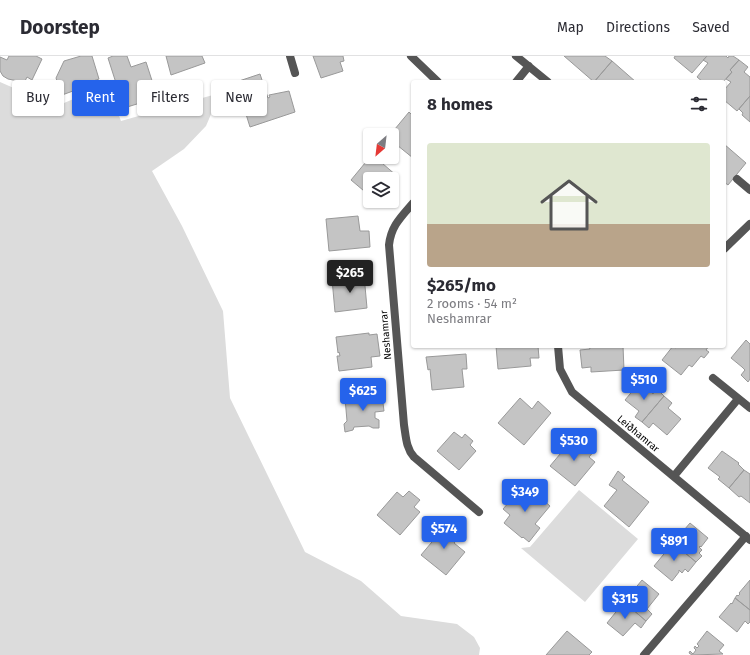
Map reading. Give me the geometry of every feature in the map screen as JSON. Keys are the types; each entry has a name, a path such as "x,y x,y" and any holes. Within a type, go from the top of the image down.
{"street":[{"path":"290,56 295,73"},
{"path":"411,56 436,80"},
{"path":"516,56 546,80"},
{"path":"518,80 529,66"},
{"path":"737,179 750,190"},
{"name":"Neshamrar","path":"411,205 392,228 389,245 406,442 409,451 414,457 479,512"},
{"path":"726,247 750,224"},
{"name":"Leiðhamrar","path":"558,348 560,369 572,392 748,538 644,655"},
{"path":"714,378 750,408"},
{"path":"674,476 738,399"}],"shaded area":[{"path":"0,82 12,87 12,116 64,116 64,103 72,100 72,116 119,116 121,121 139,116 203,116 203,98 211,96 211,114 206,126 184,149 152,171 182,226 223,311 230,398 305,552 361,581 401,616 457,624 474,637 480,648 479,655 0,655"},
{"path":"579,490 638,539 585,602 521,548 530,547"}],"building":[{"path":"9,56 36,56 42,59 32,80 27,77 26,80 13,80 3,76 0,71 0,57 7,60"},
{"path":"81,56 92,56 99,79 72,80 72,91 64,94 64,80 57,80 56,78 64,61"},
{"path":"113,56 127,56 131,67 146,62 152,80 137,80 137,104 129,106 129,80 115,80 108,58"},
{"path":"166,56 202,56 205,63 171,75"},
{"path":"313,56 343,56 344,61 340,62 343,71 321,78"},
{"path":"564,56 605,56 612,61 596,80 592,80"},
{"path":"675,56 707,56 692,73 674,58"},
{"path":"707,56 726,56 728,58 729,56 733,56 739,60 730,70 732,72 725,80 701,80 697,77 708,63 703,60"},
{"path":"739,60 748,67 744,72 750,77 750,96 737,111 726,102 726,88 731,82 726,79 732,72 730,70"},
{"path":"612,61 634,80 596,80"},
{"path":"260,74 262,80 242,80"},
{"path":"289,91 295,112 250,127 247,116 267,116 267,95 268,98 270,97 269,95"},
{"path":"750,96 750,122 742,115 743,113 739,109"},
{"path":"409,112 411,114 411,156 399,147 399,128 396,128"},
{"path":"726,146 746,163 728,185 726,184"},
{"path":"364,164 383,164 392,172 363,172 363,190 351,180"},
{"path":"358,216 360,231 369,231 370,247 329,251 326,219"},
{"path":"364,275 367,308 335,312 332,279"},
{"path":"369,333 369,335 377,334 380,356 371,357 372,367 339,371 337,356 340,356 339,352 338,353 336,337"},
{"path":"746,340 750,344 750,379 748,382 741,375 745,370 731,358"},
{"path":"496,348 538,348 539,358 530,358 531,366 498,369"},
{"path":"623,348 624,370 591,372 591,367 582,368 580,350"},
{"path":"671,348 708,348 706,350 709,352 704,358 701,356 692,367 689,365 681,375 662,360"},
{"path":"466,354 467,369 462,369 464,387 432,390 430,369 428,370 426,357"},
{"path":"640,382 653,394 657,389 664,396 642,422 635,417 639,411 625,400"},
{"path":"382,395 384,411 375,412 375,418 379,420 379,428 369,426 354,427 353,430 345,432 344,424 347,421 345,398"},
{"path":"664,396 672,403 668,408 681,419 667,435 653,423 649,428 642,422"},
{"path":"520,398 532,409 538,401 551,413 524,445 498,423"},
{"path":"454,432 462,438 465,434 473,441 470,445 476,451 459,470 437,451"},
{"path":"582,439 595,450 589,457 595,462 575,486 550,466 571,441 577,446"},
{"path":"722,451 739,463 738,464 744,470 729,488 718,479 720,477 708,468"},
{"path":"744,470 750,474 750,503 741,496 739,497 729,488"},
{"path":"618,471 625,477 622,480 649,502 629,527 604,506 617,490 609,485"},
{"path":"525,484 550,506 535,524 540,528 529,542 504,523 510,515 503,509"},
{"path":"409,491 420,500 414,507 420,512 400,535 377,515 397,492 403,497"},
{"path":"690,523 708,538 701,547 699,547 702,550 699,553 702,556 696,562 673,543"},
{"path":"447,524 460,536 454,543 465,552 446,575 421,555"},
{"path":"673,543 696,562 688,572 685,569 682,573 679,570 672,581 654,566"},
{"path":"642,580 659,594 647,609 652,614 646,621 624,602"},
{"path":"750,580 750,610 735,598 740,594 739,593"},
{"path":"735,598 750,610 750,622 748,624 745,621 737,632 719,617 731,603 732,604"},
{"path":"624,602 646,621 641,628 635,623 623,636 607,623"},
{"path":"567,631 592,652 589,655 546,655"},
{"path":"707,631 724,645 719,651 723,654 692,655 689,653 690,651 693,654 696,650 694,648 695,646 697,648 699,646 697,644"}]}
